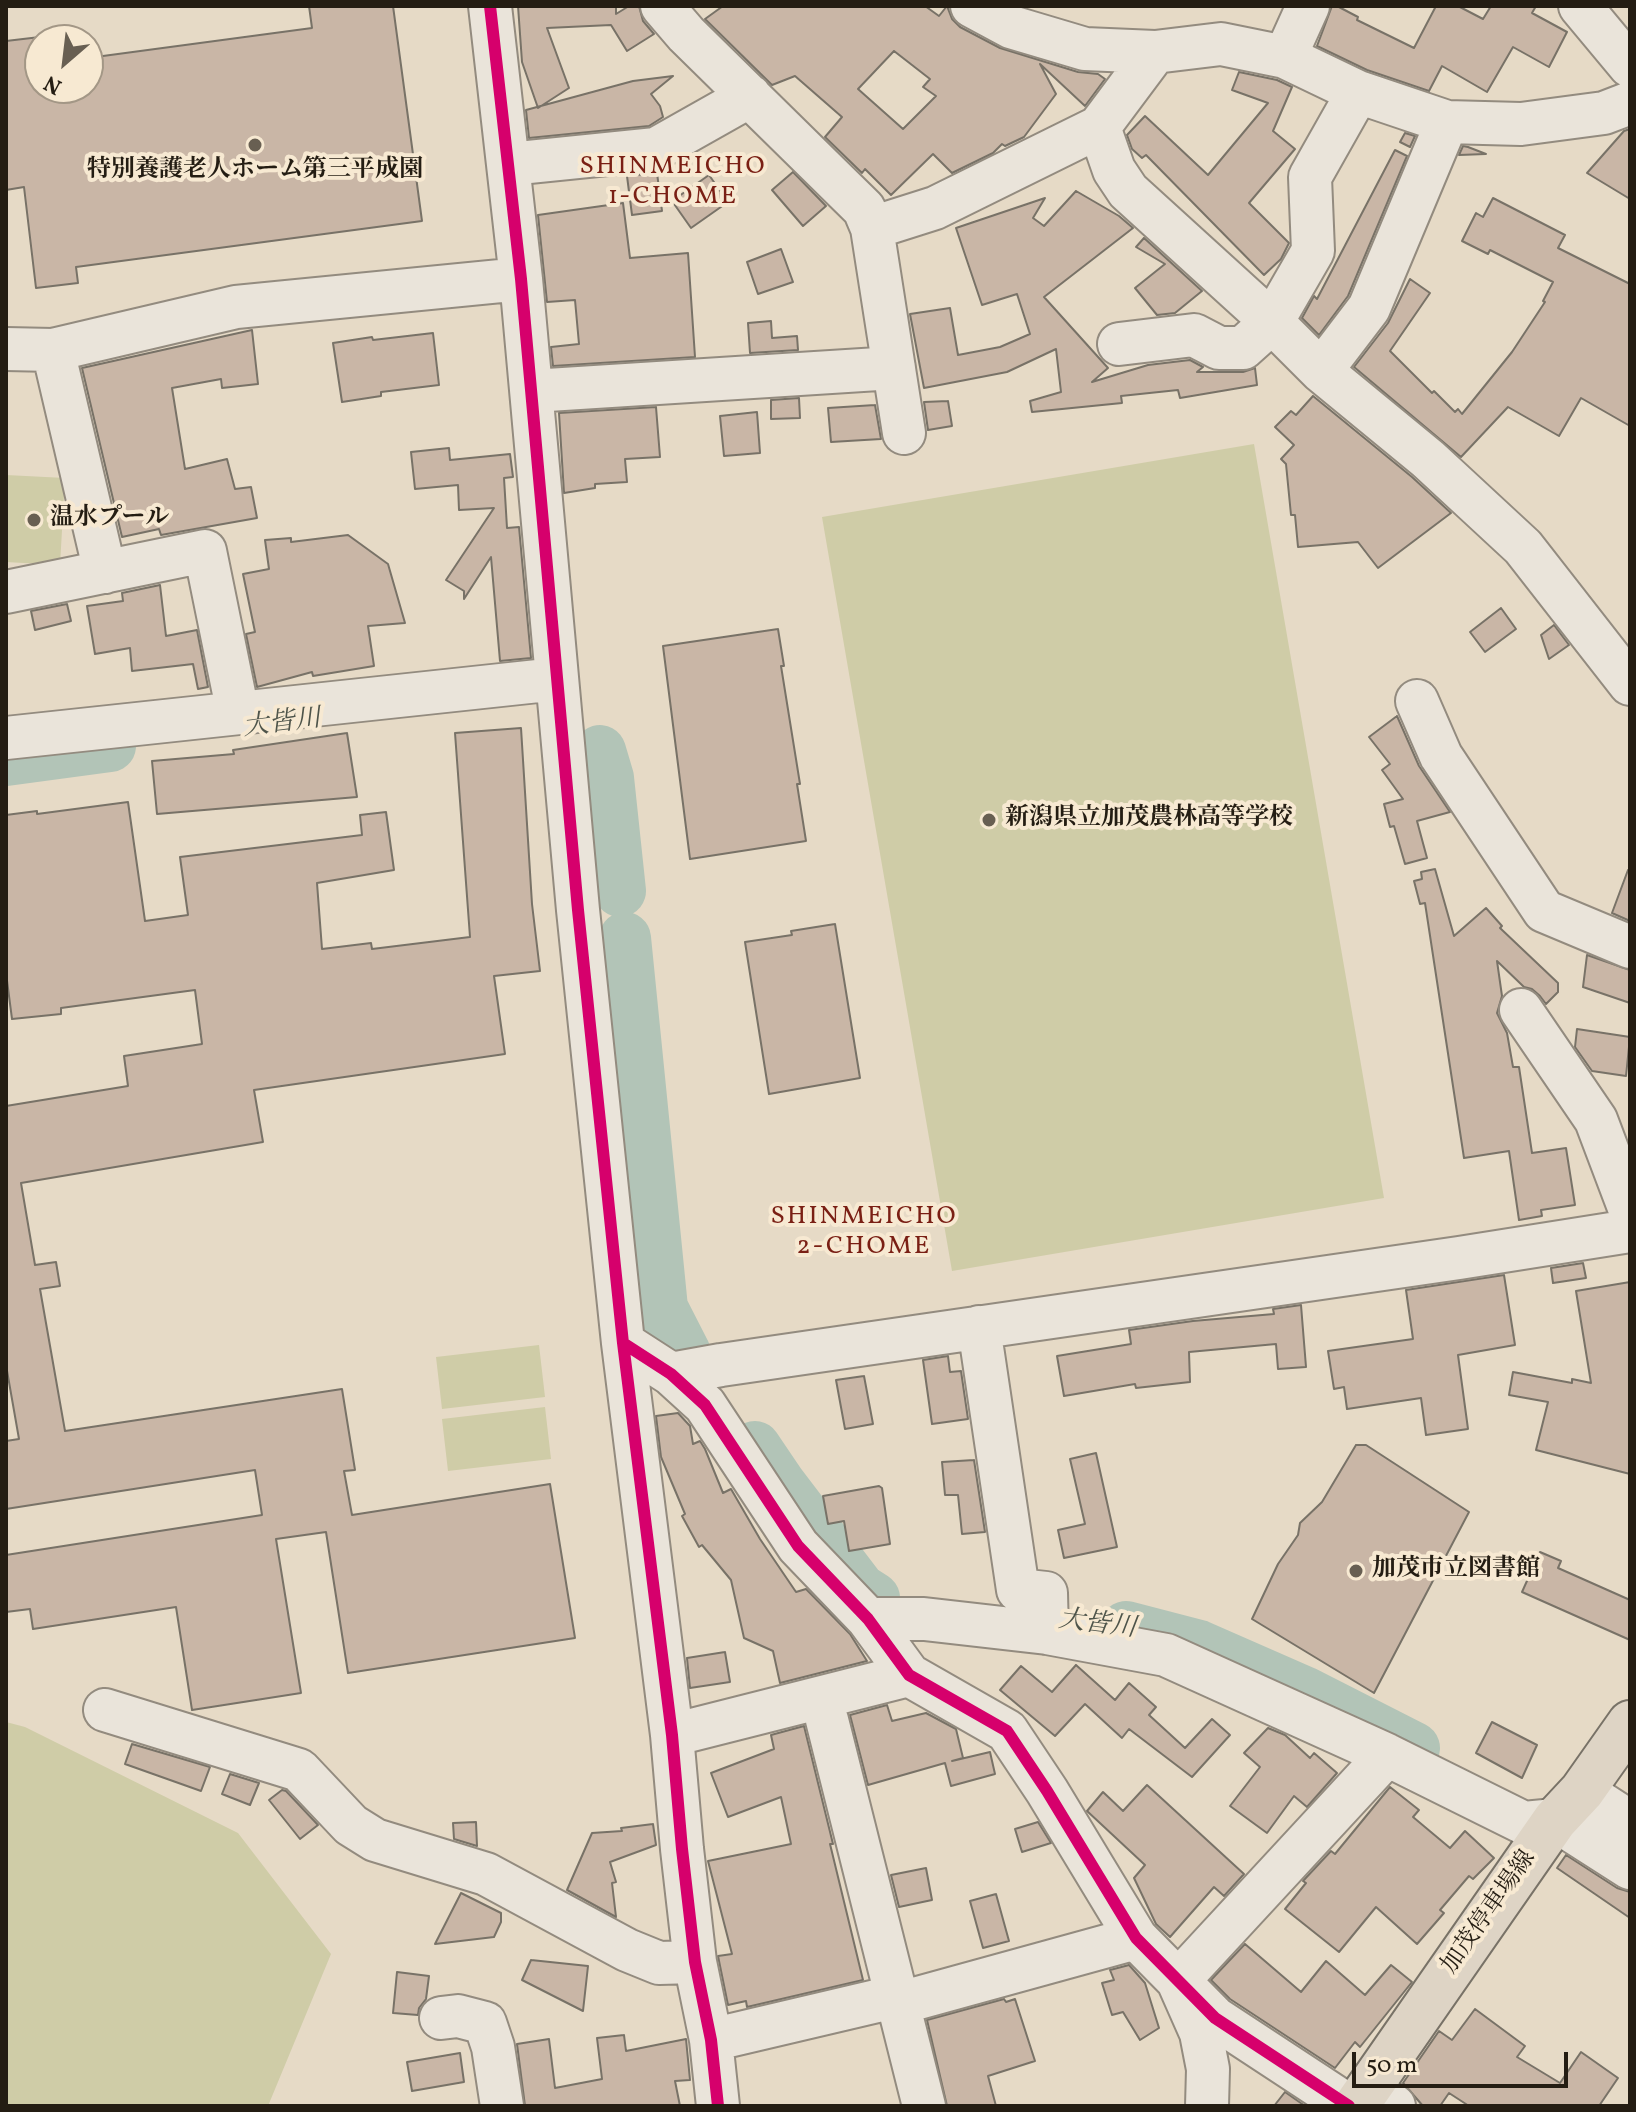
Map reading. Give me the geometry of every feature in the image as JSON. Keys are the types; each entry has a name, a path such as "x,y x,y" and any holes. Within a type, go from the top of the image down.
{"main road":[{"name":"加茂停車場線","path":"1367,2102 1568,1806 1630,1723"}],"street":[{"path":"490,6 521,279 623,1343 672,1735 695,1962 711,2040 718,2106"},
{"path":"662,6 864,209 872,228 904,433"},
{"path":"972,6 1011,27 1085,49 1155,52 1221,44 1285,57 1358,92 1447,122 1521,124 1604,113 1630,103"},
{"path":"1285,57 1308,6"},
{"path":"1580,6 1630,66"},
{"path":"872,228 935,208 1099,127 1155,52"},
{"path":"1119,344 1194,335 1219,348 1243,348 1272,322 1313,251 1310,177 1358,92"},
{"path":"509,164 656,149 750,96"},
{"path":"1321,371 1369,308 1447,122"},
{"path":"1099,127 1114,170 1128,191 1272,322 1321,371 1428,459 1523,547 1630,684"},
{"path":"6,349 53,350 236,307 521,279"},
{"path":"53,350 105,572"},
{"path":"532,391 894,368"},
{"path":"6,592 205,551 238,713"},
{"path":"6,738 557,679"},
{"path":"1417,701 1441,756 1544,911 1630,947"},
{"path":"1521,1010 1596,1120 1630,1210"},
{"path":"671,1374 1630,1231"},
{"path":"979,1327 1018,1590 1046,1593 1047,1633"},
{"path":"623,1343 671,1374 705,1405 798,1546 868,1619 909,1675 1007,1731 1136,1938 1178,1981 1215,2018 1367,2102"},
{"path":"868,1619 924,1619 1047,1633 1166,1655 1387,1755 1524,1823 1568,1806 1630,1822"},
{"path":"672,1735 909,1675"},
{"path":"105,1710 299,1770 351,1825 375,1840 486,1874 627,1950 659,1963 695,1962"},
{"path":"827,1720 924,2106"},
{"path":"1178,1981 1387,1755"},
{"path":"1568,1806 1630,1868"},
{"path":"711,2040 899,2000 1136,1938"},
{"path":"1178,1981 1201,2033 1208,2069 1207,2106"},
{"path":"441,2018 458,2016 485,2023 493,2047 502,2106"}],"shaded area":[{"path":"1254,444 1384,1198 952,1271 822,517"},
{"name":"温水プール","path":"6,475 65,478 60,565 6,562"},
{"path":"539,1345 545,1397 442,1409 436,1357"},
{"path":"545,1407 551,1459 448,1471 442,1419"},
{"path":"6,1722 25,1727 238,1833 331,1954 268,2106 6,2106"}],"building":[{"name":"特別養護老人ホーム第三平成園","path":"309,6 393,6 422,221 76,267 78,283 36,288 24,187 6,190 6,41 24,39 24,104 104,104 104,56 312,28"},
{"path":"518,6 616,6 616,14 629,6 639,6 643,21 654,34 627,51 611,25 547,28 569,88 538,108 522,62"},
{"path":"723,6 925,6 939,16 947,6 952,19 960,27 1000,48 1078,72 1098,74 1105,79 1085,106 1040,64 1056,94 1024,137 1005,146 1002,144 993,153 952,173 933,154 891,195 865,169 862,173 825,137 842,117 795,76 772,85 705,19","holes":["894,51 930,79 923,87 936,96 903,129 858,89"]},
{"path":"1332,6 1414,48 1436,6 1458,6 1483,19 1491,6 1536,6 1532,13 1567,32 1549,67 1513,47 1487,92 1442,66 1429,91 1367,70 1317,46"},
{"path":"1239,72 1277,80 1292,87 1273,131 1295,149 1249,203 1289,243 1281,259 1264,275 1146,155 1142,158 1132,149 1127,135 1145,116 1208,175 1268,103 1232,90"},
{"path":"673,76 651,94 660,106 663,117 649,126 529,138 526,110 633,81"},
{"path":"1630,129 1630,199 1587,173 1624,131"},
{"path":"1405,133 1415,136 1410,147 1400,142"},
{"path":"1463,146 1468,147 1486,154 1459,155"},
{"path":"1395,150 1407,156 1348,296 1319,335 1302,318 1314,296 1317,299"},
{"path":"793,172 826,206 803,226 772,190"},
{"path":"657,173 662,211 632,215 627,176"},
{"path":"709,175 728,202 691,228 672,201"},
{"path":"1076,191 1119,216 1133,228 1044,297 1108,368 1092,382 1148,365 1190,360 1203,367 1197,372 1243,372 1255,368 1257,385 1180,398 1178,390 1121,396 1122,403 1032,412 1030,401 1061,392 1056,349 1007,372 924,388 910,314 950,308 958,355 1000,347 1030,334 1017,294 982,305 956,228 1045,198 1033,218 1044,226"},
{"path":"1493,198 1565,235 1558,248 1630,284 1630,426 1581,398 1559,436 1508,407 1461,457 1354,367 1388,323 1410,279 1430,293 1390,351 1432,393 1434,391 1455,412 1458,409 1462,414 1512,352 1545,302 1553,282 1490,250 1488,254 1462,241 1476,213 1483,217"},
{"path":"623,203 630,258 688,253 695,357 553,366 551,347 579,344 575,300 547,302 538,215"},
{"path":"1144,238 1202,291 1175,313 1157,315 1135,288 1165,264 1136,247"},
{"path":"781,249 793,282 758,294 747,262"},
{"path":"771,321 772,338 797,336 798,350 750,353 748,323"},
{"path":"252,330 258,384 222,388 221,379 172,388 185,469 227,459 235,489 251,487 257,518 161,535 159,529 122,537 82,368"},
{"path":"433,333 439,385 381,392 381,396 342,402 333,343"},
{"path":"1313,396 1451,513 1378,568 1358,542 1298,547 1286,464 1281,459 1294,445 1275,427 1291,411 1296,415"},
{"path":"799,398 800,418 771,419 771,400"},
{"path":"948,401 952,426 928,430 924,402"},
{"path":"875,405 881,439 831,442 828,408"},
{"path":"656,407 660,457 625,459 627,482 595,484 595,488 564,493 559,413"},
{"path":"757,412 760,453 724,456 720,416"},
{"path":"449,448 450,460 510,454 513,477 504,478 507,528 519,527 531,658 500,661 491,557 464,599 464,591 446,580 494,508 459,510 458,485 415,489 411,452"},
{"path":"348,535 388,564 405,623 368,626 374,666 313,676 312,672 257,687 246,634 255,632 243,574 269,569 265,540 291,538 291,542"},
{"path":"160,585 166,636 197,630 208,687 198,689 193,664 132,671 130,648 95,654 87,606 123,601 122,593"},
{"path":"67,604 71,621 35,630 31,611"},
{"path":"1501,608 1516,629 1485,652 1470,632"},
{"path":"1554,625 1569,645 1549,659 1541,635"},
{"path":"778,629 806,841 690,859 663,646"},
{"path":"1397,716 1419,766 1450,812 1417,821 1427,858 1405,864 1384,804 1403,799 1382,770 1390,764 1369,737"},
{"path":"521,728 532,904 540,971 494,976 505,1054 254,1090 263,1142 21,1183 35,1265 56,1262 60,1286 40,1289 65,1431 342,1389 355,1470 344,1471 352,1515 550,1484 575,1638 348,1673 326,1532 276,1539 301,1693 192,1710 176,1607 33,1629 30,1609 6,1612 6,1555 262,1515 255,1470 6,1509 6,1441 19,1439 6,1365 6,1106 128,1086 124,1056 202,1044 195,990 61,1008 61,1014 12,1019 6,973 6,815 128,802 145,921 188,915 180,857 362,835 360,815 386,812 394,870 317,883 322,949 371,943 372,949 470,937 455,733"},
{"path":"347,733 357,797 157,814 152,761 234,754 233,750"},
{"path":"1435,869 1454,936 1486,908 1502,926 1500,928 1558,983 1558,992 1546,1004 1497,961 1502,996 1497,1013 1507,1033 1513,1067 1519,1067 1532,1153 1566,1148 1575,1205 1541,1210 1542,1216 1519,1220 1509,1151 1464,1158 1425,903 1420,904 1414,881 1422,879 1421,872"},
{"path":"1630,871 1630,921 1612,913"},
{"path":"835,924 860,1078 769,1094 745,942"},
{"path":"1587,955 1630,970 1630,1003 1583,987"},
{"path":"1577,1029 1630,1037 1626,1076 1592,1071 1575,1047"},
{"path":"1583,1263 1586,1278 1553,1283 1551,1268"},
{"path":"1504,1275 1515,1345 1458,1355 1468,1429 1426,1435 1421,1398 1347,1409 1344,1387 1334,1389 1328,1351 1413,1339 1406,1290"},
{"path":"1630,1282 1630,1474 1536,1450 1548,1402 1509,1395 1513,1372 1572,1383 1572,1379 1591,1383 1576,1291"},
{"path":"1301,1305 1306,1367 1278,1369 1276,1344 1189,1352 1190,1382 1136,1388 1135,1384 1064,1396 1057,1356 1131,1344 1129,1330 1274,1314 1273,1309"},
{"path":"948,1356 950,1372 961,1371 968,1419 932,1424 923,1360"},
{"path":"864,1376 873,1424 845,1429 836,1380"},
{"path":"678,1413 690,1426 693,1444 700,1441 705,1449 723,1493 731,1489 796,1592 806,1589 850,1634 867,1661 780,1683 773,1651 744,1638 731,1580 702,1545 699,1547 682,1516 685,1514 661,1457 656,1416"},
{"name":"加茂市立図書館","path":"1356,1445 1366,1445 1469,1512 1374,1693 1252,1619 1278,1564 1298,1535 1300,1523 1322,1502"},
{"path":"1096,1453 1117,1547 1064,1558 1058,1530 1085,1524 1070,1459"},
{"path":"974,1460 985,1532 962,1534 958,1495 945,1495 942,1462"},
{"path":"882,1488 890,1544 849,1551 844,1521 828,1524 823,1496"},
{"path":"1540,1552 1561,1561 1558,1568 1630,1600 1630,1640 1522,1592"},
{"path":"725,1652 730,1682 690,1688 687,1658"},
{"path":"1076,1665 1115,1700 1129,1683 1156,1707 1149,1715 1185,1748 1212,1719 1230,1735 1192,1777 1129,1729 1122,1738 1085,1704 1055,1736 1000,1690 1021,1666 1052,1692"},
{"path":"887,1705 892,1721 926,1713 956,1729 963,1758 952,1761 990,1752 995,1774 951,1786 945,1763 868,1785 850,1715"},
{"path":"1492,1722 1537,1745 1522,1778 1476,1753"},
{"path":"804,1726 863,1980 747,2007 746,2001 728,2005 718,1956 732,1954 708,1861 791,1844 781,1797 728,1817 711,1773 774,1749 771,1735"},
{"path":"1268,1728 1285,1735 1310,1758 1314,1753 1337,1773 1307,1807 1294,1796 1267,1833 1230,1806 1260,1767 1244,1753"},
{"path":"132,1744 210,1767 201,1791 125,1764"},
{"path":"230,1774 259,1783 250,1805 222,1794"},
{"path":"1147,1785 1244,1874 1224,1896 1214,1887 1170,1937 1156,1924 1134,1878 1145,1865 1087,1811 1103,1792 1123,1811"},
{"path":"1390,1787 1419,1810 1413,1817 1450,1848 1465,1831 1494,1858 1473,1879 1469,1876 1440,1910 1444,1913 1417,1944 1376,1907 1339,1952 1285,1909 1306,1883 1303,1881 1331,1851 1335,1854"},
{"path":"282,1790 318,1825 300,1839 269,1800"},
{"path":"476,1822 477,1846 454,1839 453,1823"},
{"path":"1038,1822 1051,1843 1022,1852 1015,1829"},
{"path":"653,1824 656,1845 610,1862 616,1882 612,1883 616,1917 567,1890 592,1833 622,1831 621,1828"},
{"path":"1566,1855 1617,1888 1630,1892 1630,1918 1557,1868"},
{"path":"926,1868 932,1900 899,1907 891,1875"},
{"path":"461,1893 501,1913 501,1922 494,1937 435,1944"},
{"path":"996,1894 1009,1941 983,1948 970,1901"},
{"path":"1245,1944 1301,1992 1326,1961 1365,1995 1391,1965 1412,1982 1360,2047 1355,2042 1335,2068 1230,1999 1211,1980"},
{"path":"531,1960 588,1966 583,2011 522,1980"},
{"path":"1129,1965 1145,1983 1159,2028 1140,2040 1123,2012 1112,2015 1102,1983 1114,1980 1110,1970"},
{"path":"397,1972 429,1976 426,1999 418,2015 393,2013"},
{"path":"1004,1999 1006,2002 1015,1999 1035,2061 988,2076 996,2106 947,2106 927,2020"},
{"path":"1475,2009 1525,2046 1517,2057 1560,2083 1581,2052 1618,2078 1599,2106 1469,2106 1449,2093 1440,2106 1423,2106 1403,2083 1439,2031 1452,2040"},
{"path":"624,2035 626,2051 686,2039 690,2080 675,2081 680,2106 525,2106 517,2044 549,2039 555,2088 602,2079 597,2038"},
{"path":"460,2053 464,2082 412,2091 407,2062"},
{"path":"1285,2092 1305,2106 1274,2106"}],"waterway":[{"name":"大皆川","path":"6,760 110,746"},
{"name":"大皆川","path":"600,751 608,778 620,891"},
{"name":"大皆川","path":"625,938 662,1308 685,1353"},
{"name":"大皆川","path":"755,1447 860,1589 874,1598"},
{"name":"大皆川","path":"1126,1627 1199,1646 1304,1692 1414,1748"}],"cycle path":[{"path":"490,6 521,279 578,910 623,1343 672,1735 695,1962 711,2040 718,2106"},
{"path":"623,1343 671,1374 705,1405 798,1546 868,1619 909,1675 1007,1731 1136,1938 1215,2018 1349,2106"}],"place":[{"name":"特別養護老人ホーム第三平成園","path":"255,145"},
{"name":"温水プール","path":"34,520"},
{"name":"新潟県立加茂農林高等学校","path":"989,820"},
{"name":"加茂市立図書館","path":"1356,1571"}],"district":[{"name":"SHINMEICHO 1-CHOME","path":"673,183"},
{"name":"SHINMEICHO 2-CHOME","path":"864,1233"}]}
